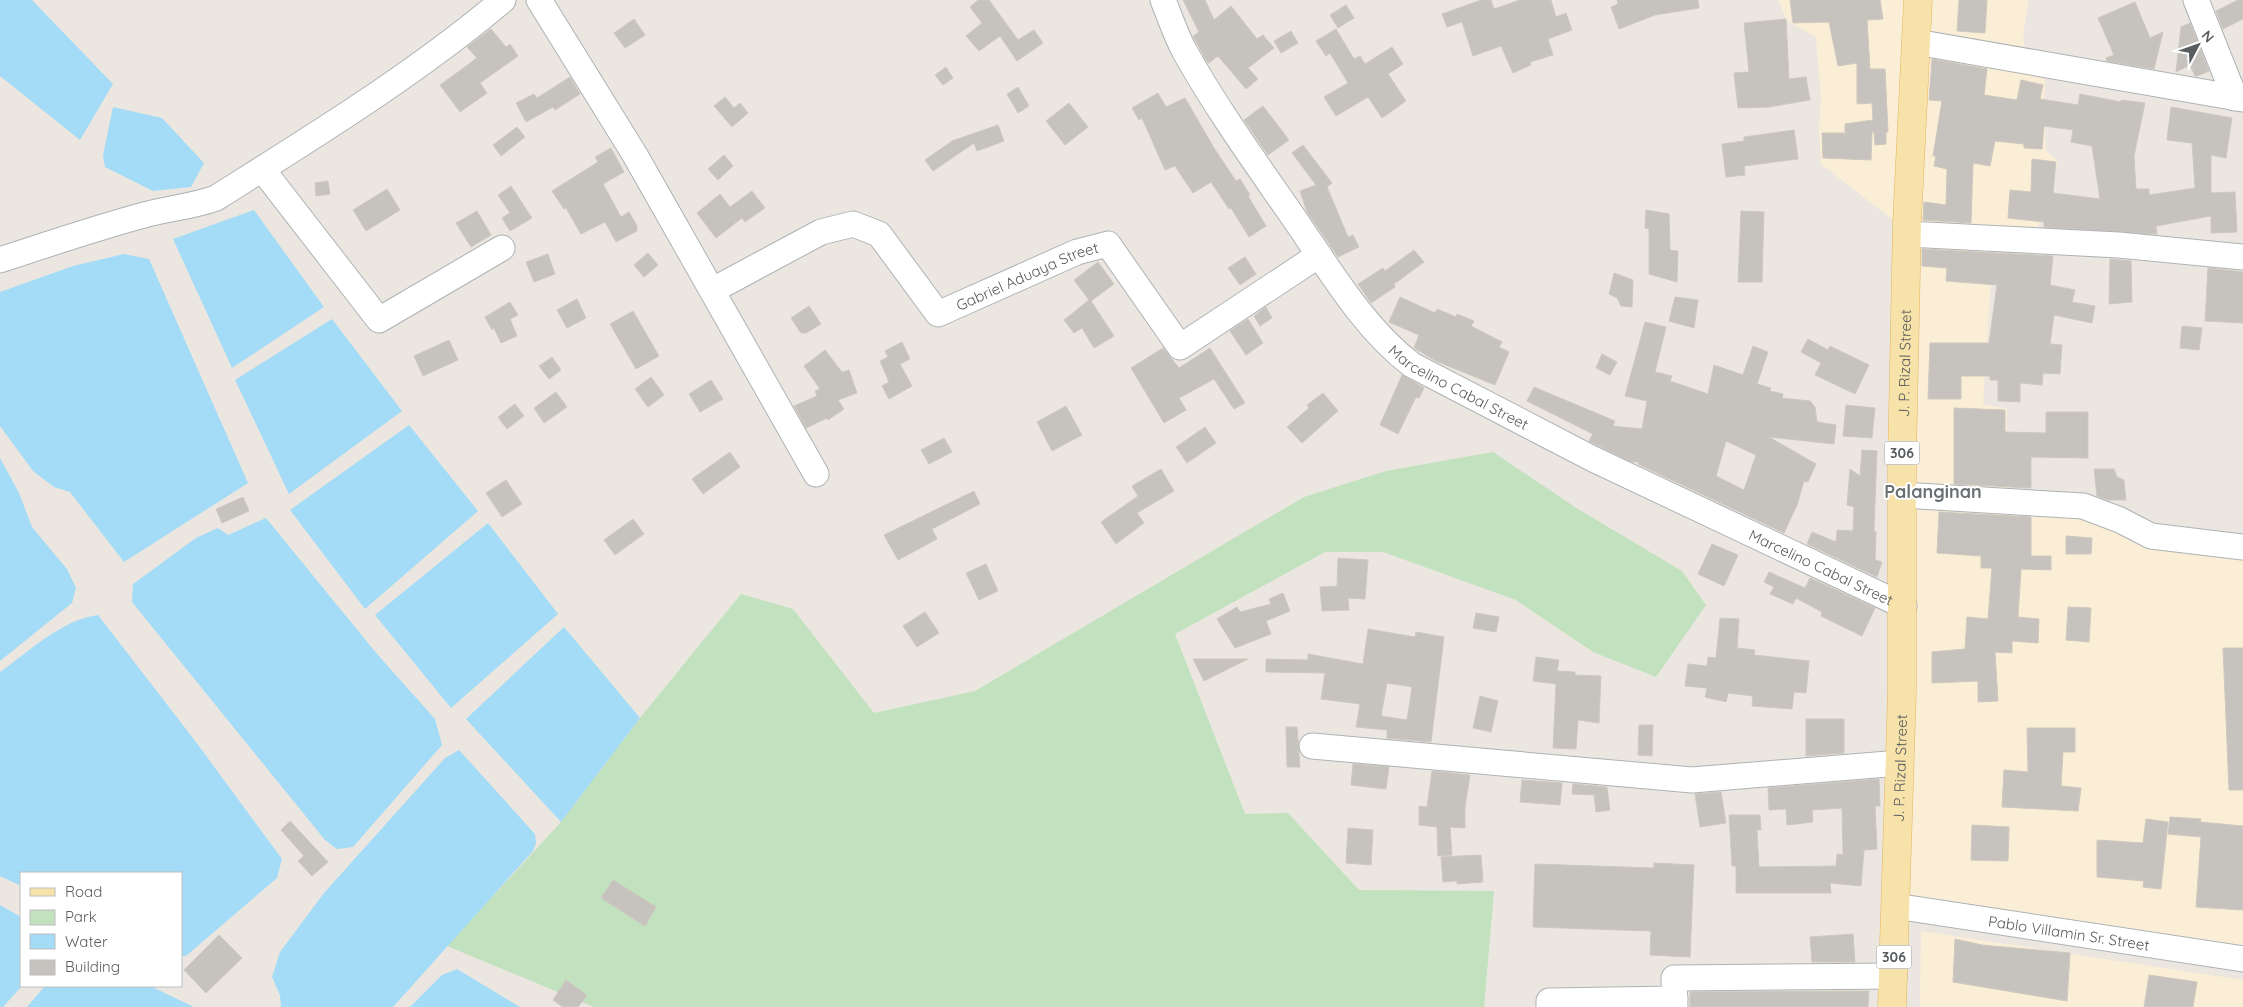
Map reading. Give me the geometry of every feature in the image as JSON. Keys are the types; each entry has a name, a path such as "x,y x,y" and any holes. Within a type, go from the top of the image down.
{"main road":[{"name":"J. P. Rizal Street","path":"1895,906 1904,606 1902,495 1907,234 1918,0"},
{"name":"306","path":"1892,1007 1895,906"}],"street":[{"path":"0,260 77,234 148,214 199,205 216,198 342,118 475,23 503,0"},
{"path":"539,0 635,155 816,474"},
{"name":"Marcelino Cabal Street","path":"1163,0 1184,51 1236,134 1319,255 1377,333 1412,365 1593,459 1904,606"},
{"path":"2196,0 2239,98"},
{"path":"1916,42 2239,98"},
{"path":"262,168 379,320 502,248"},
{"name":"Gabriel Aduaya Street","path":"713,290 821,232 853,224 879,234 938,314 1077,252 1108,244 1180,347 1319,255"},
{"path":"1907,234 2119,245 2243,257"},
{"path":"1902,495 2084,506 2120,520 2151,536 2243,547"},
{"path":"1312,746 1692,780 1900,763"},
{"name":"Pablo Villamin Sr. Street","path":"1895,906 2243,958"},
{"path":"1549,1007 1549,1001 1675,1003 1674,978 1894,976"}],"shaded area":[{"path":"1779,0 1914,0 1897,223 1821,164 1819,129 1821,99 1816,37 1786,20"},
{"path":"1918,0 2029,0 2023,34 2025,49 2042,62 2045,87 2041,119 2045,127 2046,151 2058,162 2055,175 2035,235 1994,234 1983,404 2007,409 2006,494 1904,486"},
{"path":"1909,500 2084,510 2243,551 2243,949 1901,898"},
{"path":"1921,931 2243,980 2243,1007 1920,1007"}],"green space":[{"path":"1493,452 1578,509 1682,571 1706,605 1656,677 1593,652 1516,600 1383,552 1325,552 1175,634 1245,814 1288,813 1359,890 1494,891 1484,1007 594,1007 447,946 561,822 640,718 741,594 793,609 874,713 975,691 1304,497 1386,471"}],"water":[{"path":"0,0 32,0 113,84 80,140 0,76"},
{"path":"113,107 162,118 204,163 191,187 153,191 105,167 103,155"},
{"path":"254,210 324,307 232,368 173,239"},
{"path":"124,254 149,259 248,483 124,562 70,492 54,487 33,471 0,426 0,292 73,266"},
{"path":"332,319 402,411 289,494 235,380"},
{"path":"409,425 478,511 365,609 290,510"},
{"path":"0,458 19,493 32,527 67,569 76,588 72,603 0,661"},
{"path":"266,518 377,654 435,719 442,745 353,847 337,849 325,840 132,602 133,584 196,538 218,528 228,535"},
{"path":"488,523 558,614 451,708 375,615"},
{"path":"98,615 196,742 282,859 277,878 186,956 182,956 182,872 20,872 20,886 0,876 0,672 46,638 71,623"},
{"path":"564,627 640,718 561,822 466,719"},
{"path":"459,750 535,834 536,843 533,851 393,1007 281,1007 280,995 272,977 280,952 324,893 445,758"},
{"path":"0,905 20,916 21,987 3,1007 0,1007"},
{"path":"457,969 520,1007 410,1007 442,975"},
{"path":"44,987 152,987 194,1007 27,1007"}],"building":[{"path":"978,0 989,0 1018,40 1034,30 1043,43 1017,61 1000,36 979,51 966,36 982,23 970,7"},
{"path":"1183,0 1205,0 1214,20 1231,6 1257,39 1263,35 1274,48 1248,68 1258,79 1246,89 1218,56 1209,63 1207,62 1193,36 1199,32"},
{"path":"1481,0 1491,0 1494,9 1520,0 1551,0 1556,17 1566,13 1572,30 1548,39 1553,55 1530,62 1531,65 1513,73 1501,46 1473,56 1462,22 1447,27 1442,14"},
{"path":"1617,0 1698,0 1699,8 1655,15 1619,29 1611,7 1618,4"},
{"path":"1790,0 1880,0 1883,19 1867,20 1870,69 1885,69 1888,132 1886,132 1886,144 1875,145 1874,132 1872,132 1871,160 1823,158 1822,133 1850,133 1845,132 1845,124 1873,120 1872,103 1857,104 1857,63 1838,66 1829,22 1793,23"},
{"path":"1959,0 1987,0 1985,33 1957,31"},
{"path":"2238,0 2243,0 2243,19 2223,29 2216,11"},
{"path":"2135,2 2150,38 2163,32 2154,69 2107,61 2106,58 2114,55 2098,18"},
{"path":"1346,5 1354,18 1338,28 1330,15"},
{"path":"634,19 645,35 625,48 614,33"},
{"path":"1786,19 1789,79 1806,77 1810,100 1769,107 1738,108 1734,73 1749,72 1744,23"},
{"path":"2190,23 2209,71 2197,76 2195,76 2190,65 2176,72 2181,27"},
{"path":"491,29 506,47 510,44 518,56 480,83 487,93 460,112 440,85 477,58 467,47"},
{"path":"1336,29 1354,59 1360,56 1365,64 1392,47 1403,64 1388,74 1406,101 1382,118 1368,97 1336,116 1324,97 1348,83 1330,53 1326,56 1316,41"},
{"path":"1291,31 1298,43 1281,53 1274,41"},
{"path":"1932,59 1987,69 1984,95 2017,100 2021,80 2043,85 2040,99 2078,105 2080,94 2121,102 2121,100 2145,103 2134,156 2136,189 2149,189 2149,195 2195,188 2192,143 2167,140 2171,107 2232,118 2226,158 2211,155 2211,193 2235,192 2237,232 2211,233 2211,216 2156,226 2157,234 2044,227 2044,222 2008,218 2010,190 2031,192 2032,159 2056,162 2053,193 2100,199 2092,146 2071,142 2073,130 2044,126 2042,149 2024,148 2024,144 1995,141 1990,166 1973,163 1971,223 1923,220 1924,202 1946,205 1947,169 1934,166 1936,156 1933,156 1942,101 1929,100"},
{"path":"946,67 953,78 943,85 935,75"},
{"path":"570,77 580,94 555,110 553,107 526,122 516,103 534,94 537,98"},
{"path":"1018,87 1029,106 1018,113 1007,94"},
{"path":"1158,93 1166,107 1185,98 1236,181 1240,179 1266,226 1249,237 1231,208 1229,209 1211,182 1193,193 1175,166 1165,170 1142,118 1139,120 1132,108"},
{"path":"725,97 734,108 740,103 748,113 732,127 714,106"},
{"path":"1069,103 1088,127 1065,145 1046,121"},
{"path":"1263,106 1289,140 1268,155 1244,120"},
{"path":"998,125 1004,141 977,151 974,143 933,171 925,160 952,141"},
{"path":"517,127 525,137 501,156 493,145"},
{"path":"1794,130 1798,159 1744,166 1745,175 1726,177 1722,144 1744,141 1744,137"},
{"path":"1303,145 1332,183 1327,187 1348,237 1353,235 1359,247 1338,257 1307,212 1300,191 1316,185 1292,153"},
{"path":"611,148 624,172 603,184 621,217 629,212 637,226 637,231 616,242 605,222 581,234 566,208 564,209 552,191 598,162 595,157"},
{"path":"724,155 733,166 718,180 708,169"},
{"path":"328,181 330,194 316,196 315,183"},
{"path":"511,186 532,218 510,231 502,218 510,213 498,195"},
{"path":"387,189 400,210 366,231 353,210"},
{"path":"752,191 765,208 745,222 742,218 716,238 697,213 720,194 730,207"},
{"path":"1646,210 1669,214 1670,250 1678,251 1677,282 1649,274 1649,229 1645,228"},
{"path":"477,211 491,235 471,247 456,223"},
{"path":"1741,211 1764,212 1762,282 1738,282"},
{"path":"1922,249 2053,256 2050,285 2075,290 2072,302 2095,306 2092,323 2054,315 2050,344 2062,345 2060,374 2043,373 2042,385 2020,383 2020,402 1998,401 1998,380 1990,380 1990,376 1961,376 1961,399 1928,399 1930,343 1989,343 1997,285 1946,281 1947,268 1922,266"},
{"path":"1414,250 1424,262 1394,284 1395,287 1371,303 1358,284 1383,268 1385,271"},
{"path":"648,253 658,265 644,277 634,265"},
{"path":"548,254 555,274 534,282 526,262"},
{"path":"1245,257 1256,274 1240,285 1228,268"},
{"path":"2110,259 2131,261 2132,302 2109,304"},
{"path":"1098,262 1114,284 1091,301 1114,336 1094,348 1082,328 1074,333 1064,320 1089,300 1074,280"},
{"path":"2208,268 2243,272 2243,323 2205,321"},
{"path":"1614,273 1633,280 1632,307 1621,306 1617,298 1609,294"},
{"path":"1400,297 1435,313 1437,309 1456,317 1457,314 1474,321 1471,326 1502,342 1499,347 1509,352 1495,385 1436,361 1414,348 1419,335 1389,322"},
{"path":"1675,297 1698,300 1694,328 1669,321"},
{"path":"577,299 586,318 567,328 557,310"},
{"path":"510,302 518,315 510,319 517,336 501,343 494,328 492,330 485,317"},
{"path":"809,306 821,324 806,333 801,333 791,318"},
{"path":"1266,307 1272,318 1260,326 1254,316"},
{"path":"633,311 659,356 636,369 610,324"},
{"path":"1248,319 1263,343 1246,355 1230,331"},
{"path":"1645,322 1666,327 1655,372 1672,376 1670,381 1708,394 1714,365 1743,375 1753,346 1768,352 1757,384 1771,388 1770,391 1783,394 1782,398 1810,401 1815,407 1817,422 1836,425 1834,444 1769,437 1816,464 1808,482 1804,481 1797,505 1784,533 1638,464 1639,462 1632,462 1589,441 1593,434 1527,401 1534,387 1615,421 1613,426 1642,429 1647,401 1625,396","holes":["1726,441 1756,455 1744,490 1716,476"]},
{"path":"2182,326 2202,328 2199,350 2180,348"},
{"path":"1808,339 1828,350 1830,346 1869,365 1855,394 1815,375 1821,363 1801,352"},
{"path":"449,340 458,360 423,376 414,356"},
{"path":"902,342 910,359 900,364 912,386 889,399 882,386 889,382 880,361 888,357 885,351"},
{"path":"1163,348 1179,368 1210,348 1245,403 1234,409 1214,379 1179,398 1186,410 1164,423 1131,368"},
{"path":"825,350 842,372 849,370 857,393 838,400 844,409 828,420 827,418 806,428 794,406 817,396 815,391 820,389 804,366"},
{"path":"1602,354 1617,362 1610,375 1596,368"},
{"path":"552,357 561,370 549,379 539,366"},
{"path":"1402,375 1424,388 1419,398 1416,397 1398,434 1380,425"},
{"path":"651,377 664,395 648,407 635,389"},
{"path":"711,380 723,399 700,412 689,394"},
{"path":"556,392 567,407 544,423 534,408"},
{"path":"1323,393 1338,411 1302,443 1287,427 1309,408 1307,405"},
{"path":"515,404 524,416 507,429 498,417"},
{"path":"1846,405 1875,408 1872,438 1843,436"},
{"path":"1066,406 1082,435 1052,451 1037,422"},
{"path":"1954,408 2005,410 2005,432 2046,433 2046,412 2088,412 2088,458 2031,457 2031,488 1954,484"},
{"path":"1205,427 1216,443 1187,463 1176,447"},
{"path":"944,438 952,452 929,464 921,450"},
{"path":"1862,450 1877,451 1874,531 1876,532 1875,560 1882,562 1877,577 1807,544 1812,532 1836,542 1837,530 1853,531 1854,507 1847,505 1850,469 1860,476"},
{"path":"730,452 740,467 703,494 692,479"},
{"path":"1161,469 1174,491 1137,513 1144,523 1116,544 1101,522 1138,496 1132,486"},
{"path":"2094,469 2114,469 2117,477 2124,480 2126,500 2108,500 2097,496"},
{"path":"506,480 522,504 502,517 486,493"},
{"path":"974,491 980,504 932,529 937,539 898,560 884,535"},
{"path":"243,497 249,511 222,523 216,509"},
{"path":"1939,512 2031,517 2031,556 2051,556 2051,570 2021,569 2018,617 2039,619 2038,643 2012,641 2012,653 1995,652 1998,701 1978,702 1978,681 1932,683 1932,652 1965,649 1967,617 1988,619 1992,568 1981,568 1981,556 1937,553"},
{"path":"633,519 644,534 615,555 604,540"},
{"path":"2066,536 2092,538 2091,554 2066,554"},
{"path":"1712,544 1738,555 1724,586 1698,574"},
{"path":"1338,558 1368,560 1365,599 1348,598 1349,610 1322,611 1320,587 1337,586"},
{"path":"986,564 998,591 979,600 966,573"},
{"path":"1769,572 1805,588 1810,578 1875,608 1862,636 1821,616 1822,612 1796,598 1793,604 1770,594 1774,587 1764,582"},
{"path":"1283,593 1290,611 1266,621 1271,634 1235,648 1217,619 1237,607 1240,612 1271,604 1269,599"},
{"path":"2068,607 2091,608 2089,642 2066,640"},
{"path":"925,612 939,633 917,647 903,626"},
{"path":"1476,613 1499,617 1496,632 1473,628"},
{"path":"1720,618 1739,619 1737,648 1755,650 1754,655 1809,661 1806,693 1794,692 1792,709 1752,706 1753,696 1728,693 1726,702 1705,697 1707,688 1685,686 1688,664 1707,666 1708,657 1716,658"},
{"path":"1368,629 1415,637 1416,632 1444,637 1431,742 1387,738 1387,730 1356,727 1360,704 1321,699 1325,673 1266,672 1266,659 1308,660 1308,654 1363,664","holes":["1387,683 1412,687 1407,720 1381,716"]},
{"path":"2223,648 2243,648 2243,790 2229,790"},
{"path":"1536,657 1559,660 1557,671 1575,672 1575,675 1601,676 1599,723 1578,720 1576,749 1553,748 1556,684 1533,681"},
{"path":"1193,659 1248,659 1204,681"},
{"path":"1480,696 1498,701 1491,732 1473,728"},
{"path":"1806,719 1844,719 1844,753 1806,756"},
{"path":"1639,725 1653,725 1652,756 1638,755"},
{"path":"1286,727 1297,727 1300,767 1287,767"},
{"path":"2027,728 2075,728 2075,752 2063,752 2061,786 2081,788 2078,811 2002,807 2004,770 2028,772"},
{"path":"1353,764 1389,767 1386,789 1351,785"},
{"path":"1432,771 1470,775 1465,807 1465,828 1450,827 1452,855 1438,856 1437,827 1419,825 1419,806 1427,807"},
{"path":"1879,779 1880,806 1875,806 1877,849 1864,850 1861,886 1830,883 1831,893 1736,893 1736,866 1732,866 1729,815 1760,815 1761,830 1757,830 1759,867 1836,866 1837,854 1843,855 1842,808 1812,810 1813,822 1787,825 1786,809 1769,810 1768,788"},
{"path":"1522,780 1562,783 1560,805 1520,802"},
{"path":"1573,784 1607,787 1610,810 1596,812 1594,795 1572,794"},
{"path":"1721,792 1726,823 1700,827 1695,794"},
{"path":"2170,817 2201,819 2200,822 2243,826 2243,910 2196,907 2201,837 2168,834"},
{"path":"2146,819 2168,822 2161,889 2143,887 2144,881 2097,877 2097,840 2143,843"},
{"path":"290,821 328,862 312,876 298,861 304,856 281,830"},
{"path":"1972,825 2009,827 2008,861 1971,860"},
{"path":"1348,828 1373,830 1371,865 1346,863"},
{"path":"1481,855 1483,882 1457,884 1457,881 1443,882 1441,857"},
{"path":"1654,863 1694,865 1690,957 1650,955 1651,931 1533,927 1535,864 1654,868"},
{"path":"613,880 656,907 645,926 601,898"},
{"path":"1853,934 1855,962 1812,962 1810,937"},
{"path":"219,935 242,958 206,993 184,970"},
{"path":"1955,939 1982,945 2070,953 2067,1001 1953,982"},
{"path":"2149,975 2197,982 2193,1007 2144,1007"},
{"path":"566,980 587,995 578,1007 563,1007 553,1000"},
{"path":"1869,991 1868,1007 1690,1007 1690,992"}],"district":[{"name":"Palanginan","path":"1933,491"}]}
